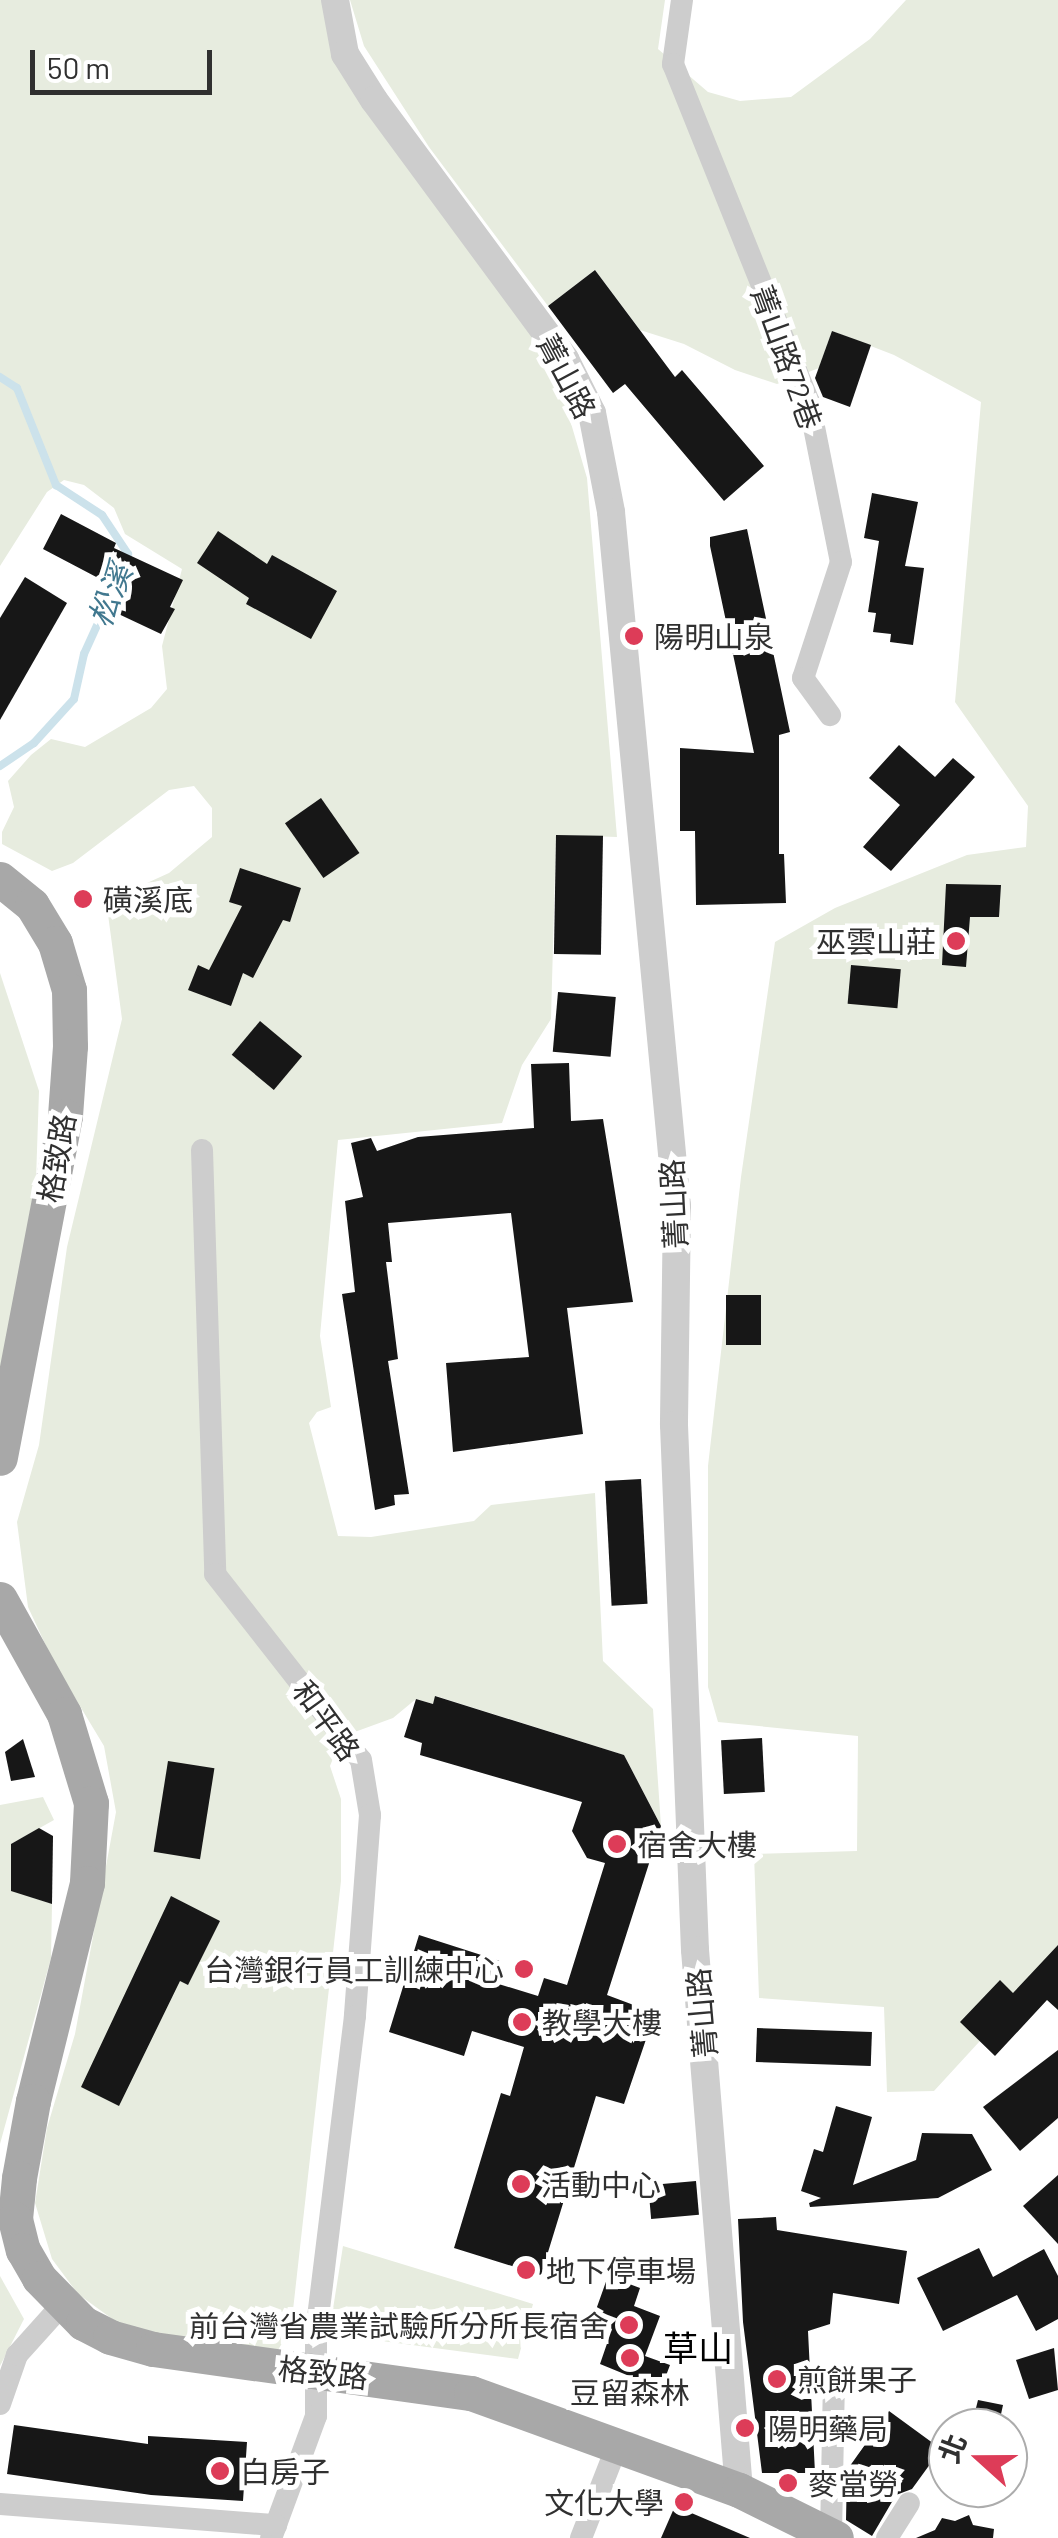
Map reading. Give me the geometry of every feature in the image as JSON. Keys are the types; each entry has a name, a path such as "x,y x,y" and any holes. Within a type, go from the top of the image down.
{"main road":[{"name":"格致路","path":"0,878 32,905 56,944 69,990 66,1116 10,1349 0,1458"},
{"name":"格致路","path":"0,1600 64,1714 91,1803 87,1883 33,2101 14,2219 23,2250 38,2278 62,2304 110,2337 153,2348 471,2393 739,2490 833,2536"}],"street":[{"name":"菁山路","path":"334,0 345,54 374,100 565,359 592,412 611,512 676,1206 674,1425 695,1950 739,2490"},
{"name":"菁山路72巷","path":"682,0 673,64 810,402 840,562 804,678 830,715"},
{"name":"和平路","path":"202,1150 216,1574 361,1760 370,1815 355,2016 316,2332 316,2416 273,2532"},
{"path":"0,2404 17,2355 62,2304"},
{"path":"833,2536 834,2376"},
{"path":"581,2538 617,2446"},
{"path":"887,2538 909,2503"},
{"path":"0,2504 273,2532"}],"shaded area":[{"path":"0,0 324,0 556,372 587,478 617,837 556,835 551,1019 522,1065 502,1123 338,1140 320,1336 331,1407 317,1412 309,1423 338,1536 371,1537 474,1521 491,1505 595,1493 603,1661 653,1709 661,1826 624,1755 436,1696 433,1704 416,1699 393,1718 352,1733 336,1751 330,1766 341,1799 341,1881 291,2328 278,2350 126,2329 78,2294 52,2259 35,2203 47,2128 75,2034 116,1812 104,1746 54,1663 28,1607 17,1522 39,1445 67,1247 122,1019 107,907 114,898 169,873 212,837 212,808 194,786 169,790 73,863 52,871 2,844 2,832 14,807 8,781 31,755 51,739 85,747 151,708 167,689 162,646 182,569 125,534 114,508 84,485 64,480 47,492 0,566"},
{"path":"350,0 665,0 658,49 708,92 740,101 791,97 870,39 906,0 1058,0 1058,1956 934,2091 887,2092 884,2007 759,1998 754,1854 857,1851 858,1736 718,1722 708,1687 708,1466 741,1177 775,942 835,908 967,855 1026,847 1028,806 955,702 981,402 894,355 832,331 819,368 777,384 735,370 684,344 640,330 595,270 548,306 429,147 364,46"},
{"path":"0,973 39,1091 36,1180 0,1373"},
{"path":"43,1797 54,1820 11,1844 11,1890 52,1904 51,1958 0,2144 0,1805"},
{"path":"343,2246 533,2304 518,2359 329,2334"},
{"path":"0,2276 24,2319 0,2366"}],"building":[{"path":"595,270 675,377 682,370 764,466 724,501 625,384 613,393 548,306"},
{"path":"832,331 871,345 850,407 823,397 815,378"},
{"path":"872,493 918,502 905,566 924,568 913,645 890,642 891,634 873,632 876,613 868,612 879,541 864,538"},
{"path":"61,514 116,543 114,548 183,580 170,607 175,609 161,634 110,610 121,590 43,549"},
{"path":"747,529 790,732 779,735 779,854 784,854 786,903 696,905 695,831 680,831 680,748 754,753 710,546 710,537"},
{"path":"218,531 267,564 272,555 337,591 311,639 246,604 249,598 197,563"},
{"path":"25,577 67,603 0,720 0,618"},
{"path":"899,745 935,777 953,758 975,777 891,871 863,847 900,805 869,778"},
{"path":"321,798 359,853 323,878 285,823"},
{"path":"556,835 603,836 601,955 554,954"},
{"path":"240,868 301,888 290,922 283,920 253,978 243,973 231,1006 188,990 198,965 209,970 242,906 229,902"},
{"name":"巫雲山莊","path":"946,884 1001,885 999,917 970,917 966,967 942,965"},
{"path":"851,965 901,969 897,1008 848,1004"},
{"path":"558,992 616,997 611,1057 553,1052"},
{"path":"260,1021 302,1056 274,1090 232,1055"},
{"path":"569,1063 571,1121 603,1119 633,1302 567,1308 583,1434 453,1452 446,1363 529,1357 511,1213 388,1223 392,1262 386,1262 398,1359 388,1361 409,1494 394,1495 395,1505 375,1510 342,1294 355,1292 345,1201 363,1197 351,1143 371,1138 377,1151 418,1137 534,1128 531,1064"},
{"path":"726,1295 761,1295 761,1345 726,1345"},
{"path":"641,1479 648,1604 612,1606 605,1481"},
{"path":"435,1696 624,1755 661,1826 607,1995 655,2013 624,2104 596,2096 541,2275 454,2248 501,2093 510,2096 524,2047 472,2031 464,2056 389,2032 419,1935 500,1961 492,1982 538,1996 544,1978 567,1985 605,1863 587,1858 572,1831 582,1802 420,1755 422,1743 404,1737 416,1699 433,1704"},
{"path":"762,1738 765,1792 724,1794 721,1740"},
{"path":"23,1739 35,1777 11,1781 5,1752"},
{"path":"168,1761 214,1768 200,1859 154,1852"},
{"path":"39,1828 53,1836 52,1904 11,1891 11,1844"},
{"path":"171,1896 220,1921 188,1985 180,1981 119,2106 81,2087"},
{"path":"1058,1945 1058,2010 1047,2000 995,2056 960,2022 1000,1980 1013,1993"},
{"path":"757,2028 872,2032 871,2066 756,2062"},
{"path":"1058,2050 1058,2118 1020,2151 983,2107"},
{"path":"836,2106 872,2117 853,2185 916,2160 922,2133 972,2134 992,2170 938,2198 810,2207 809,2203 821,2198 801,2191 814,2149 823,2152"},
{"path":"1058,2175 1058,2244 1023,2206"},
{"path":"696,2181 699,2215 651,2219 648,2185"},
{"path":"776,2217 777,2230 907,2251 899,2304 833,2293 830,2324 808,2331 815,2473 762,2473 743,2322 738,2219"},
{"path":"979,2248 993,2277 1044,2249 1058,2276 1058,2319 1036,2331 1017,2295 943,2331 917,2278"},
{"name":"前台灣省農業試驗所分所長宿舍","path":"608,2276 640,2288 634,2306 660,2316 645,2356 670,2365 661,2389 600,2364 612,2329 592,2321"},
{"path":"1054,2348 1058,2390 1029,2399 1016,2360"},
{"path":"978,2400 1003,2405 1002,2408 976,2408"},
{"path":"889,2411 928,2440 928,2467 912,2489 896,2495 872,2536 846,2520 847,2470"},
{"path":"14,2425 148,2444 148,2436 247,2442 243,2501 151,2495 7,2474"},
{"path":"675,2506 750,2538 661,2538"},
{"path":"969,2515 973,2525 994,2529 993,2538 916,2538 935,2530 942,2518 955,2521"}],"waterway":[{"name":"松溪","path":"0,377 17,388 56,485 102,515 128,554 125,562"},
{"name":"松溪","path":"0,766 34,743 74,699 84,654 118,579"}],"place":[{"name":"陽明山泉","path":"634,636"},
{"name":"磺溪底","path":"83,899"},
{"name":"巫雲山莊","path":"956,941"},
{"name":"宿舍大樓","path":"617,1844"},
{"name":"台灣銀行員工訓練中心","path":"524,1969"},
{"name":"教學大樓","path":"522,2022"},
{"name":"活動中心","path":"521,2184"},
{"name":"地下停車場","path":"526,2270"},
{"name":"前台灣省農業試驗所分所長宿舍","path":"629,2325"},
{"name":"豆留森林","path":"630,2358"},
{"name":"煎餅果子","path":"777,2379"},
{"name":"陽明藥局","path":"745,2428"},
{"name":"白房子","path":"220,2471"},
{"name":"麥當勞","path":"788,2483"},
{"name":"文化大學","path":"684,2502"}],"district":[{"name":"草山","path":"698,2347"}]}
